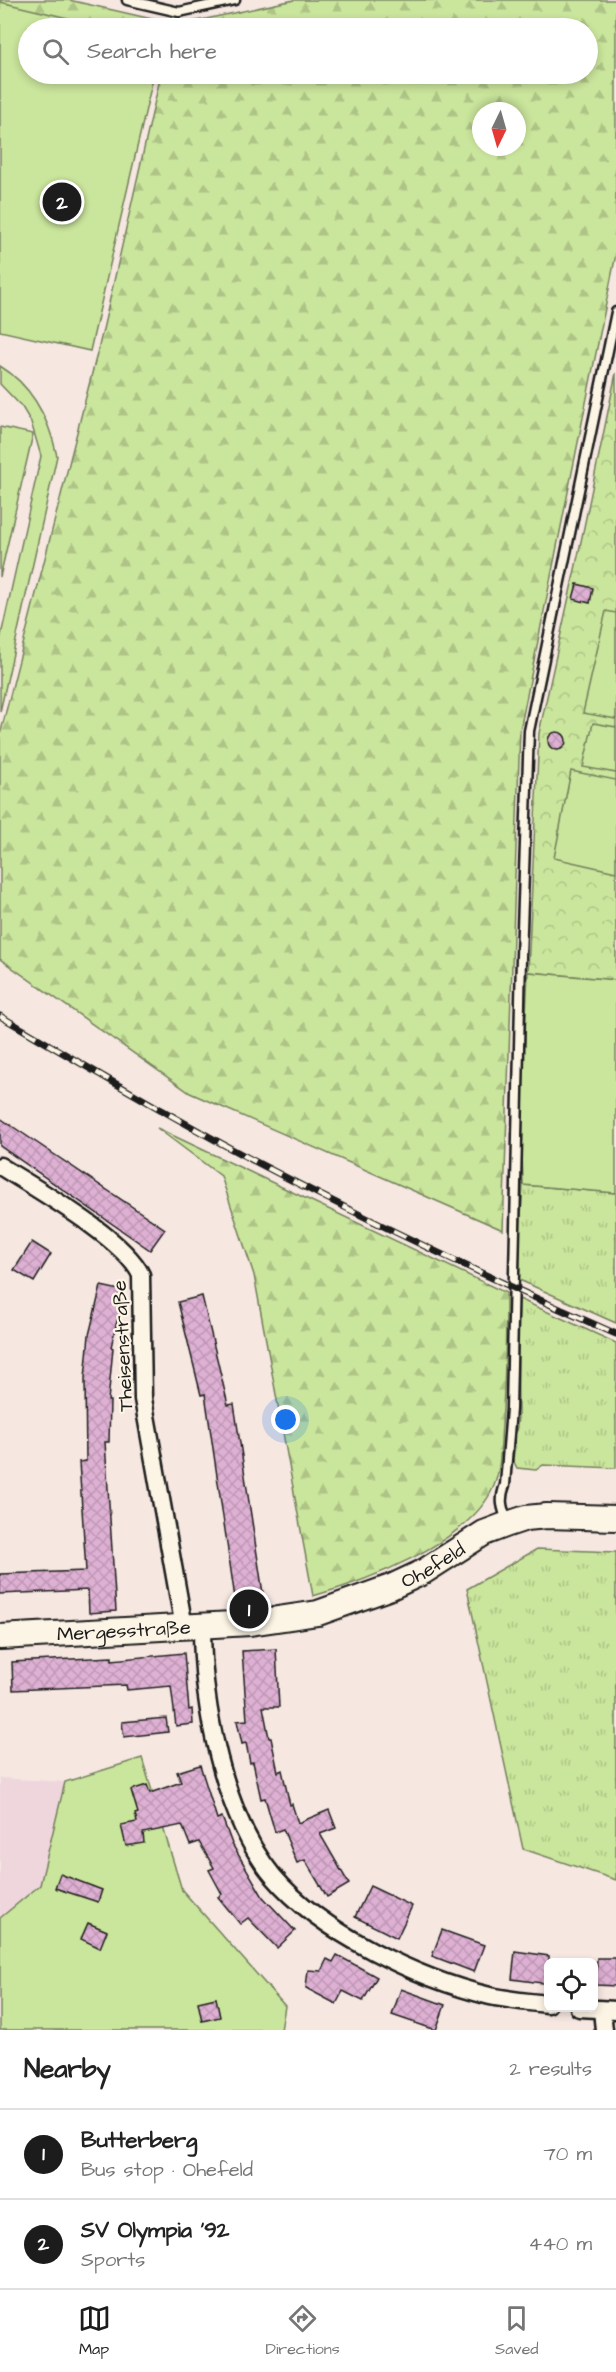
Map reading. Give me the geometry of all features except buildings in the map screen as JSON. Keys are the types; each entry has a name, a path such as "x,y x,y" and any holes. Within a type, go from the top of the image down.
{"street":[{"name":"Theisenstraße","path":"0,1166 101,1233 133,1263 141,1275 143,1399 193,1626 202,1647 211,1719 220,1761 240,1819 254,1848 291,1895 345,1935 416,1971 454,1986 491,1996 544,2003"},
{"name":"Ohefeld","path":"250,1623 318,1613 353,1602 423,1572 484,1533 526,1518 547,1516 616,1518"},
{"name":"Mergesstraße","path":"0,1636 250,1623"},
{"path":"604,2030 609,2010"}],"lane":[{"path":"127,0 179,12 235,0"},
{"path":"508,1524 501,1505 501,1496 505,1485 511,1409 520,991 529,731 616,312"}],"shaded area":[{"path":"0,1778 65,1782 40,1885 0,1918"}],"green space":[{"path":"0,0 69,0 147,18 18,18 18,20 0,16"},
{"path":"294,0 616,0 616,254 520,730 503,1230 190,1093 0,959 0,735 102,334 159,84 598,84 598,18 210,18"},
{"path":"0,2 68,18 18,18 18,84 152,84 90,351 0,331"},
{"path":"0,366 22,383 38,405 54,442 57,456 0,712 0,640 41,456 31,422 22,407 0,384"},
{"path":"616,373 616,980 528,972 539,733"},
{"path":"0,427 33,434 0,577"},
{"path":"606,611 616,613 616,719 583,713"},
{"path":"593,723 616,727 616,773 583,767"},
{"path":"571,771 616,780 616,872 554,858"},
{"path":"528,972 616,980 616,1193 523,1185 521,1120"},
{"path":"157,1128 506,1293 501,1451 495,1484 478,1511 437,1544 360,1581 313,1596 254,1275 221,1176"},
{"path":"523,1185 616,1193 616,1323 517,1279"},
{"path":"517,1298 616,1343 616,1468 543,1465 536,1470 517,1468 513,1460 518,1417"},
{"path":"537,1549 616,1552 616,1880 523,1849 467,1589"},
{"path":"142,1758 182,1890 285,2006 281,2030 0,2030 0,1918 40,1885 65,1782"}],"railway":[{"path":"0,1016 260,1164 437,1252 616,1334"}],"place":[{"name":"SV Olympia '92","path":"62,202"},
{"name":"Butterberg","path":"249,1609"}]}
